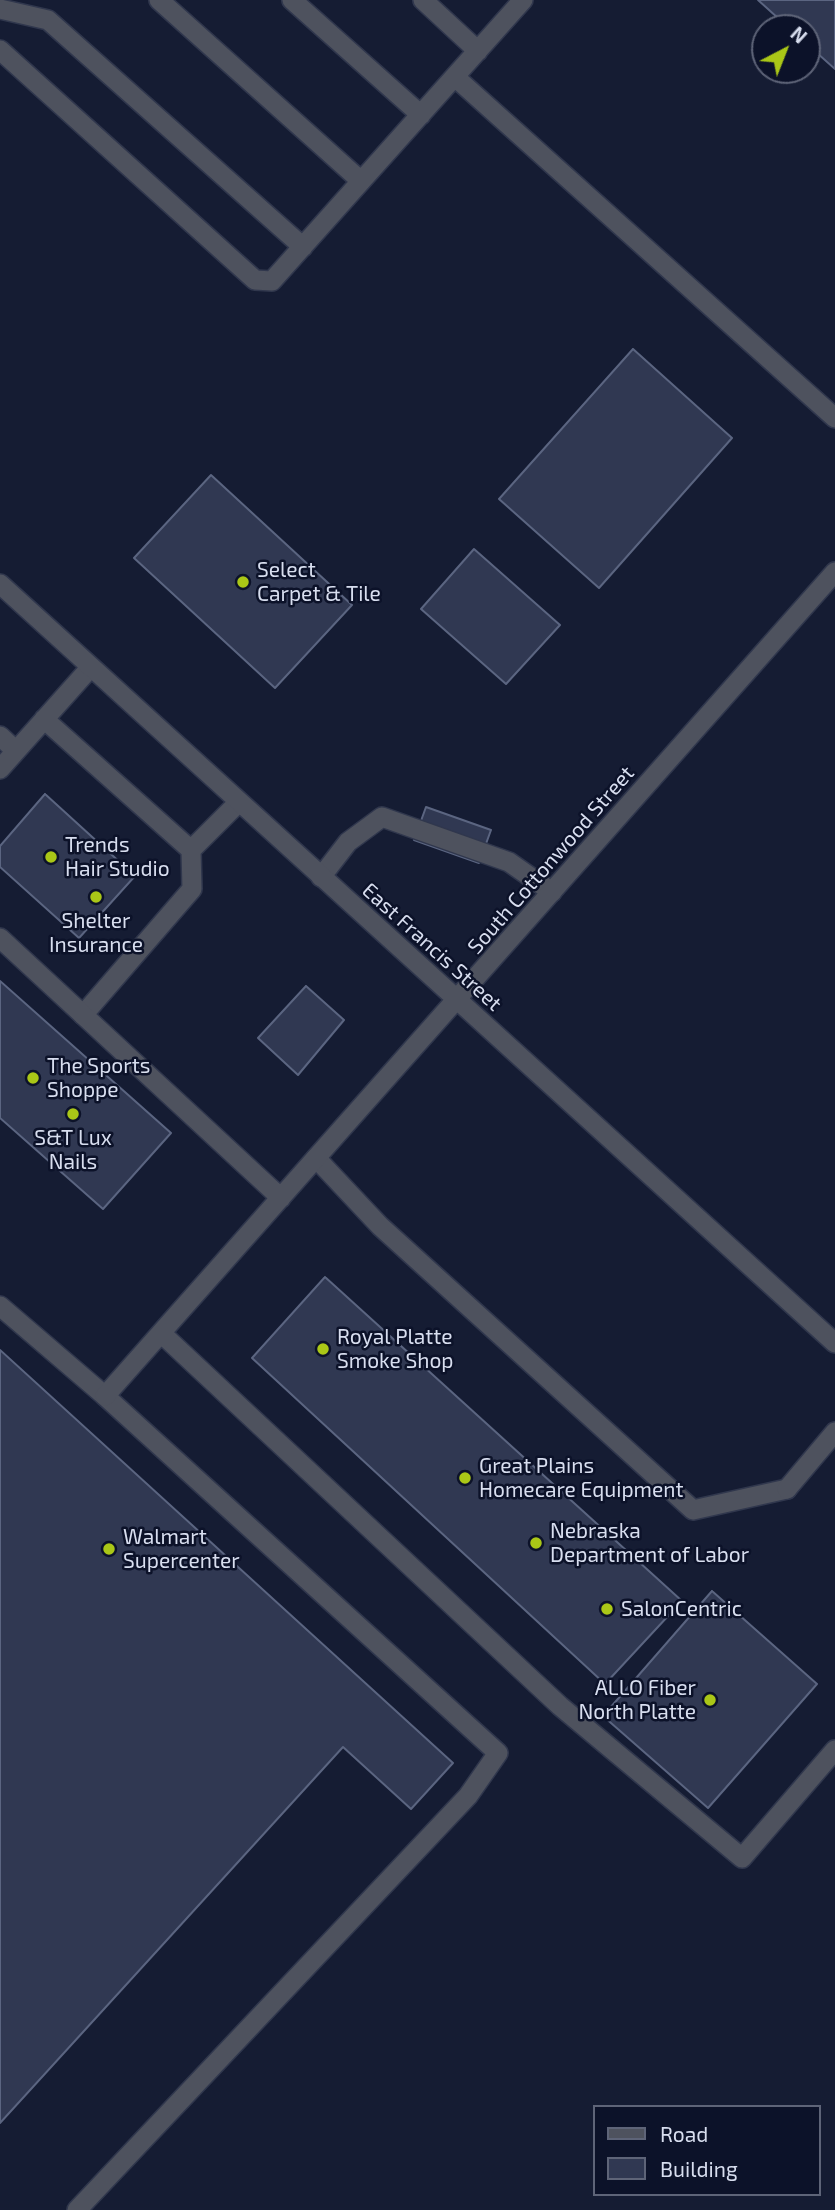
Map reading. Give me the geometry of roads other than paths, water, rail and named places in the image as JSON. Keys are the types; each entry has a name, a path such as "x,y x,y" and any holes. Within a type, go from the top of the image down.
{"street":[{"path":"159,0 362,181"},
{"path":"292,0 421,115"},
{"path":"423,0 478,51"},
{"path":"0,50 255,281 272,281 523,0"},
{"path":"0,9 48,20 303,247"},
{"path":"455,78 835,418"},
{"name":"South Cottonwood Street","path":"105,1396 835,572"},
{"name":"East Francis Street","path":"0,584 835,1343"},
{"path":"0,769 90,668"},
{"path":"44,719 191,850"},
{"path":"0,736 16,751"},
{"path":"83,1015 192,889 191,850 239,802"},
{"path":"321,877 348,842 382,817 509,862 552,892"},
{"path":"0,938 281,1198"},
{"path":"316,1158 380,1226 693,1510 787,1489 835,1432"},
{"path":"0,1306 105,1396 498,1753 468,1796 77,2210"},
{"path":"161,1333 560,1706 742,1858 835,1750"}],"place":[{"name":"Select Carpet & Tile","path":"243,582"},
{"name":"Trends Hair Studio","path":"51,857"},
{"name":"Shelter Insurance","path":"96,897"},
{"name":"The Sports Shoppe","path":"33,1078"},
{"name":"S&T Lux Nails","path":"73,1114"},
{"name":"Royal Platte Smoke Shop","path":"323,1349"},
{"name":"Great Plains Homecare Equipment","path":"465,1478"},
{"name":"Nebraska Department of Labor","path":"536,1543"},
{"name":"Walmart Supercenter","path":"109,1549"},
{"name":"SalonCentric","path":"607,1609"},
{"name":"ALLO Fiber North Platte","path":"710,1700"}]}
